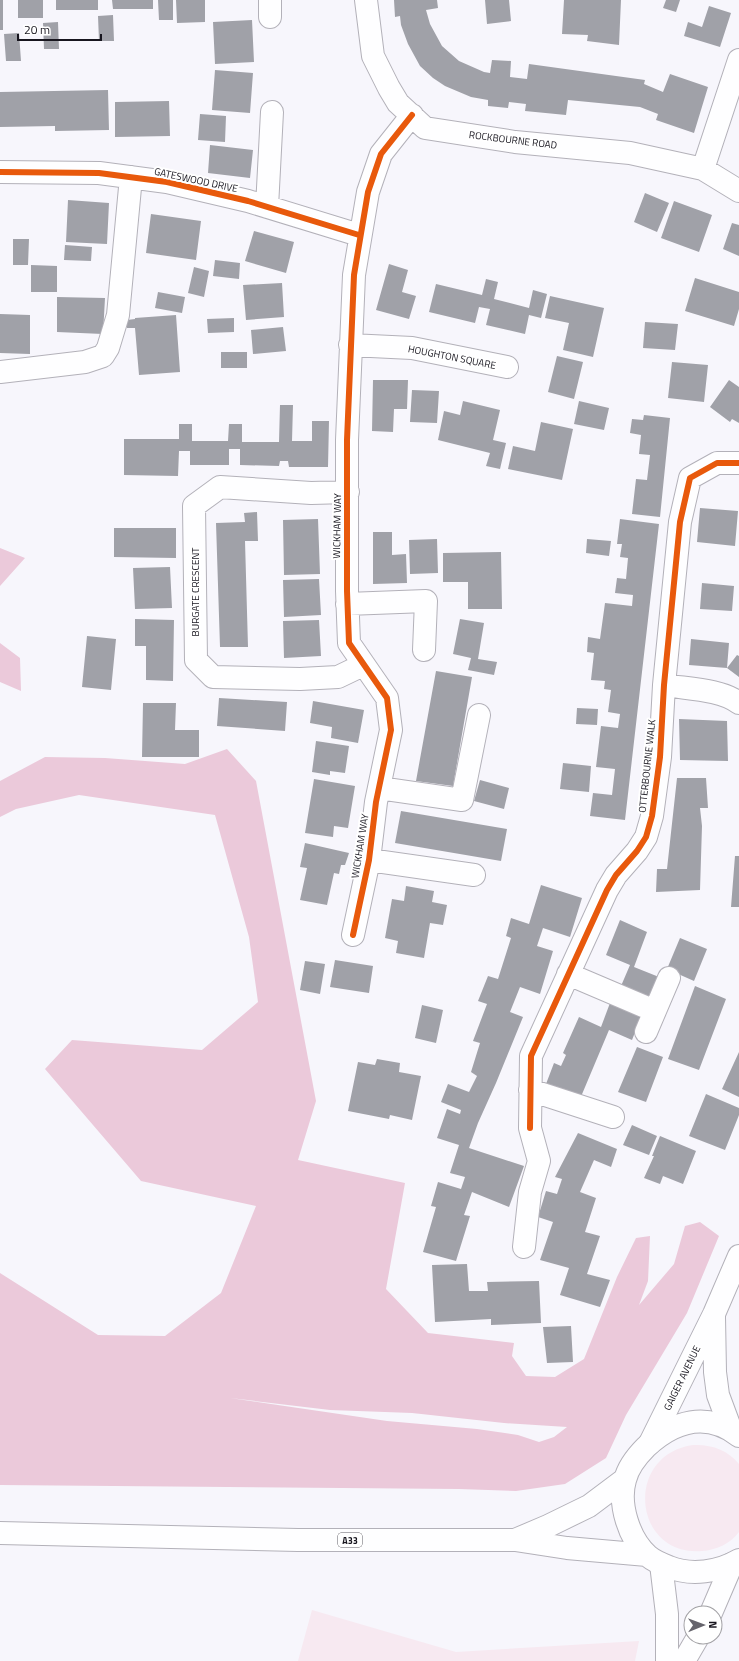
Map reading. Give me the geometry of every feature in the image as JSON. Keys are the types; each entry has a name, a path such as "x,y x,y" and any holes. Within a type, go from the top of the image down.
{"main road":[{"name":"ROCKBOURNE ROAD","path":"366,0 374,56 395,99 425,128 515,142 630,153 703,169 739,191"},
{"path":"703,169 739,60"},
{"path":"267,207 272,112"},
{"name":"WICKHAM WAY","path":"353,935 370,860 379,788 391,730 386,698 349,642 347,604 347,440 354,275 368,192 381,154 412,116"},
{"name":"GATESWOOD DRIVE","path":"0,172 99,173 167,182 267,207 360,235"},
{"path":"0,372 85,362 103,356 108,348 118,315 131,177"},
{"name":"HOUGHTON SQUARE","path":"350,345 412,348 507,367"},
{"name":"OTTERBOURNE WALK","path":"524,1247 530,1192 539,1161 530,1128 531,1056 607,890 616,875 637,851 646,837 652,816 660,757 664,686 680,522 690,478 717,463 739,463"},
{"name":"BURGATE CRESCENT","path":"348,492 311,493 220,487 194,506 196,660 213,676 276,678 338,677 363,665"},
{"path":"347,604 426,601 424,650"},
{"path":"664,686 731,696 739,703"},
{"path":"379,788 462,800 479,715"},
{"name":"WICKHAM WAY","path":"370,860 474,875"},
{"path":"568,974 655,1011"},
{"path":"646,1032 669,978"},
{"path":"530,1090 613,1117"},
{"name":"GAIGER AVENUE","path":"650,1443 714,1314 739,1256"},
{"name":"GAIGER AVENUE","path":"714,1314 715,1372 718,1395 735,1433"},
{"path":"668,1661 667,1614 654,1560 634,1537 626,1517 623,1492 625,1479 633,1463 650,1443 675,1426 699,1422 711,1423 735,1433"},
{"name":"A33","path":"515,1540 548,1526 588,1506 625,1479"},
{"name":"A33","path":"0,1533 298,1540 515,1540 654,1560"},
{"path":"654,1560 682,1571 695,1572 714,1570 735,1562"},
{"path":"715,1605 735,1562"},
{"path":"684,1661 693,1645"}],"shaded area":[{"path":"0,548 25,558 0,586"},
{"path":"0,643 20,658 21,691 0,682"},
{"path":"227,749 256,781 316,1101 298,1160 405,1183 386,1289 428,1333 514,1343 512,1356 526,1376 555,1377 584,1359 617,1277 636,1238 650,1236 648,1281 639,1305 674,1264 685,1226 700,1222 719,1236 687,1313 626,1415 606,1458 565,1484 516,1491 459,1489 0,1485 0,1273 98,1335 165,1336 221,1293 256,1206 141,1181 45,1069 72,1040 202,1050 258,1002 249,937 215,815 79,795 16,809 0,817 0,781 45,757 105,758 185,764","holes":["230,1398 330,1410 412,1413 504,1423 567,1427 554,1437 539,1442 518,1435 477,1429 387,1421"]},
{"path":"693,1445 719,1449 730,1455 739,1464 739,1532 722,1546 702,1551 679,1549 662,1538 650,1523 645,1504 647,1485 655,1467 670,1453"},
{"path":"312,1610 456,1652 639,1641 635,1661 298,1661"}],"building":[{"path":"0,0 3,0 3,30 0,30"},
{"path":"18,0 43,0 43,18 18,18"},
{"path":"56,0 98,0 98,10 56,10"},
{"path":"112,0 153,0 153,9 113,9"},
{"path":"158,0 173,0 173,20 159,20"},
{"path":"176,0 205,0 205,22 177,23"},
{"path":"394,0 437,0 438,8 426,10 430,24 442,46 459,61 484,72 490,73 492,60 511,61 510,77 527,79 529,64 645,80 644,84 663,92 670,74 708,87 694,133 656,120 658,114 640,107 568,100 566,115 525,111 526,104 509,102 508,108 488,106 488,100 471,97 445,86 433,78 420,66 408,44 401,25 400,16 395,17"},
{"path":"485,0 509,0 511,21 487,24"},
{"path":"564,0 621,0 619,45 587,41 588,35 562,34"},
{"path":"666,0 680,0 676,12 663,8"},
{"path":"709,6 731,13 720,47 684,36 688,22 702,27"},
{"path":"113,15 114,41 99,41 98,16"},
{"path":"252,20 254,62 215,64 213,22"},
{"path":"58,22 59,49 44,49 43,23"},
{"path":"19,33 21,61 6,61 4,34"},
{"path":"215,70 253,73 250,113 212,110"},
{"path":"108,90 109,130 55,131 55,126 0,127 0,92"},
{"path":"169,101 170,136 115,137 115,102"},
{"path":"200,114 226,116 225,142 198,140"},
{"path":"210,145 253,150 250,178 208,173"},
{"path":"645,193 669,203 657,232 634,222"},
{"path":"68,200 109,203 107,244 66,242"},
{"path":"674,201 712,215 699,252 661,238"},
{"path":"151,214 201,221 196,260 146,253"},
{"path":"732,223 739,225 739,256 723,249"},
{"path":"254,231 294,242 286,273 245,261"},
{"path":"13,239 29,239 28,265 13,265"},
{"path":"65,245 92,247 91,261 64,260"},
{"path":"215,260 240,263 239,279 213,276"},
{"path":"389,264 408,270 402,292 416,296 409,319 376,310"},
{"path":"31,265 57,266 57,292 31,292"},
{"path":"194,267 209,271 204,297 188,293"},
{"path":"695,278 739,292 739,309 734,326 685,311"},
{"path":"486,279 498,282 494,299 529,308 533,290 547,294 541,318 529,315 525,334 486,325 490,309 479,307 475,323 429,312 436,284 482,295"},
{"path":"282,283 284,317 246,320 243,285"},
{"path":"158,292 185,297 182,313 155,308"},
{"path":"550,296 604,308 593,357 563,350 569,323 545,318"},
{"path":"57,297 105,298 103,334 57,332"},
{"path":"0,314 30,315 30,354 0,353"},
{"path":"176,315 180,372 139,375 135,328 127,328 127,320"},
{"path":"234,318 234,332 208,333 207,319"},
{"path":"645,322 678,324 675,350 643,348"},
{"path":"283,327 286,351 253,354 251,330"},
{"path":"221,352 247,352 247,368 221,368"},
{"path":"557,356 583,362 574,399 548,392"},
{"path":"672,362 708,365 704,402 668,398"},
{"path":"373,380 408,380 407,409 394,409 393,432 372,431"},
{"path":"729,380 739,387 739,423 732,419 730,422 710,407"},
{"path":"412,390 439,391 437,423 410,422"},
{"path":"463,401 500,410 493,440 506,443 500,469 486,466 490,453 438,440 444,411 460,415"},
{"path":"579,401 609,408 604,430 574,424"},
{"path":"280,405 293,405 292,441 312,441 312,421 329,421 328,467 289,467 288,461 280,461 279,466 240,465 240,449 229,449 229,465 190,465 190,451 179,451 178,476 124,475 124,439 179,439 179,424 192,424 192,441 228,441 229,424 242,424 242,442 279,442"},
{"path":"644,415 670,418 660,517 632,514 636,479 647,480 650,455 639,454 641,435 630,433 632,419 643,420"},
{"path":"541,422 573,429 562,480 508,469 513,446 535,451"},
{"path":"700,508 738,511 735,546 697,542"},
{"path":"257,512 258,541 245,541 248,647 220,647 216,523 245,522 244,513"},
{"path":"318,519 320,574 284,575 283,520"},
{"path":"620,519 659,524 625,820 590,816 593,793 612,795 615,769 596,767 601,726 618,728 620,714 608,712 611,690 604,689 605,681 591,680 594,653 587,652 588,637 600,639 605,603 632,606 633,595 615,593 617,578 626,579 628,558 620,557 622,544 617,544"},
{"path":"114,528 176,528 176,558 114,557"},
{"path":"373,532 392,532 392,555 406,554 407,583 373,584"},
{"path":"437,539 438,573 410,574 409,540"},
{"path":"587,539 611,541 609,556 586,553"},
{"path":"501,552 502,609 468,609 468,582 443,582 443,553"},
{"path":"170,567 172,608 135,609 133,568"},
{"path":"319,579 321,615 284,617 283,580"},
{"path":"702,583 734,586 732,611 700,609"},
{"path":"135,619 174,620 173,681 146,680 146,646 135,646"},
{"path":"460,619 484,623 478,659 497,662 494,675 468,670 471,658 453,654"},
{"path":"319,620 321,656 284,658 283,621"},
{"path":"87,636 116,639 111,690 82,687"},
{"path":"691,639 729,643 727,668 689,665"},
{"path":"737,655 739,656 739,677 727,668"},
{"path":"436,671 472,677 453,786 416,781"},
{"path":"219,698 287,702 285,731 217,726"},
{"path":"313,701 364,710 358,743 331,738 332,727 310,723"},
{"path":"143,703 176,703 175,730 199,730 199,757 142,757"},
{"path":"577,708 598,709 597,725 576,724"},
{"path":"679,719 727,721 728,761 680,760"},
{"path":"316,741 349,746 345,773 330,771 330,775 312,772"},
{"path":"563,763 591,766 589,792 560,789"},
{"path":"677,778 706,778 708,808 700,808 702,826 700,890 656,892 657,869 667,869"},
{"path":"314,779 355,786 348,828 334,826 333,837 305,833"},
{"path":"480,780 509,788 504,809 474,801"},
{"path":"401,811 507,829 501,861 395,843"},
{"path":"305,843 349,853 345,865 341,865 339,874 334,873 327,905 300,900 307,868 300,867"},
{"path":"735,856 739,856 739,907 731,907"},
{"path":"541,885 582,898 570,937 543,928 537,946 553,951 540,994 520,987 510,1012 523,1017 478,1123 469,1148 524,1166 509,1207 472,1192 464,1215 470,1216 456,1261 423,1252 436,1207 431,1206 438,1182 461,1189 465,1177 450,1173 459,1145 437,1138 447,1109 460,1114 461,1110 441,1102 448,1084 469,1092 477,1076 471,1072 480,1043 473,1041 487,1004 478,1001 488,976 498,979 511,938 506,936 511,918 529,924"},
{"path":"406,886 434,891 432,902 447,905 443,925 430,923 424,958 396,953 398,941 385,938 392,899 404,901"},
{"path":"620,920 647,932 634,967 659,977 650,1000 621,986 630,965 606,955"},
{"path":"680,938 707,949 694,981 667,969"},
{"path":"335,960 373,966 369,993 330,987"},
{"path":"305,961 325,964 320,994 300,990"},
{"path":"695,986 726,999 699,1070 668,1059"},
{"path":"610,1003 641,1017 632,1040 609,1030 580,1099 546,1084 554,1063 561,1066 566,1055 563,1053 579,1017 601,1027"},
{"path":"422,1005 443,1010 436,1043 415,1038"},
{"path":"637,1047 663,1057 646,1102 618,1092"},
{"path":"739,1052 739,1097 722,1089"},
{"path":"377,1059 400,1063 399,1072 421,1076 412,1120 390,1115 389,1119 348,1111 358,1062 375,1065"},
{"path":"706,1094 739,1108 739,1115 725,1150 689,1136"},
{"path":"632,1125 657,1136 649,1155 623,1145"},
{"path":"578,1133 617,1149 611,1167 594,1160 580,1192 596,1198 585,1232 600,1236 587,1274 610,1280 600,1307 560,1295 569,1268 540,1260 553,1222 538,1217 546,1191 557,1194 562,1179 555,1177"},
{"path":"660,1136 696,1151 683,1184 663,1176 660,1184 644,1178 654,1156 652,1156"},
{"path":"467,1264 469,1291 488,1291 487,1282 539,1281 541,1323 491,1325 491,1319 435,1322 432,1265"},
{"path":"571,1326 573,1362 547,1363 543,1327"}],"cycle path":[{"path":"353,935 369,860 376,802 391,730 387,698 349,643 347,591 347,440 354,275 368,192 381,154 412,115"},
{"path":"0,172 99,173 167,182 248,201 359,235"},
{"path":"530,1128 531,1056 607,890 616,875 637,851 646,837 652,816 660,757 664,685 680,522 690,478 717,463 739,463"}]}
